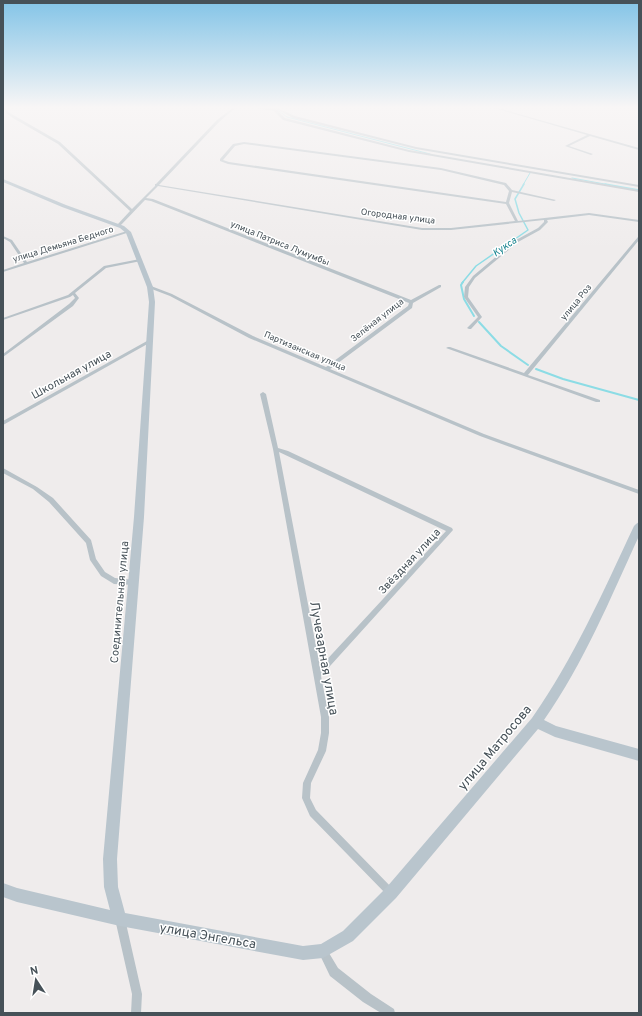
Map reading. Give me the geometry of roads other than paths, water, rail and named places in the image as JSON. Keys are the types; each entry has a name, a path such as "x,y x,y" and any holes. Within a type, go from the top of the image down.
{"street":[{"path":"70,154 132,211"},
{"name":"улица Демьяна Бедного","path":"119,225 186,154"},
{"path":"225,154 221,160 223,162 507,203 519,222"},
{"path":"327,154 441,169 500,182 505,184 511,191 554,200"},
{"path":"429,154 639,191"},
{"path":"454,154 639,186"},
{"path":"3,180 64,206 119,225 128,232 150,287"},
{"name":"Огородная улица","path":"156,185 422,229 451,229 574,215 601,215 639,222"},
{"path":"507,203 511,191"},
{"name":"улица Патриса Лумумбы","path":"144,199 152,200 411,302"},
{"path":"469,328 480,317 466,297 467,287 474,277 517,241 539,229 546,222 545,219"},
{"name":"улица Демьяна Бедного","path":"3,271 128,232"},
{"path":"3,237 5,240 12,241 26,264"},
{"name":"улица Роз","path":"525,375 639,238"},
{"path":"3,318 73,293 78,287 105,267 140,260"},
{"name":"Зелёная улица","path":"326,369 410,307 411,302 440,286"},
{"name":"Соединительная улица","path":"120,919 111,887 110,859 139,517 152,302 150,287"},
{"name":"Партизанская улица","path":"150,287 171,295 251,337 482,435 639,492"},
{"path":"3,356 70,305 77,298 73,293"},
{"name":"Школьная улица","path":"3,423 149,342"},
{"path":"448,348 598,401"},
{"name":"Лучезарная улица","path":"263,394 276,450 324,717 325,733 322,751 307,783 306,798 313,813 390,893"},
{"name":"Звёздная улица","path":"276,450 286,452 450,530 317,676"},
{"path":"3,470 35,488 51,500 89,542 93,560 103,574 114,581 133,582"},
{"name":"улица Матросова","path":"323,951 348,936 390,893 536,722 553,699 583,644 639,526"},
{"path":"536,722 555,731 639,755"},
{"name":"улица Энгельса","path":"3,890 17,895 120,919 303,952 323,951"},
{"path":"120,919 137,994 136,1013"},
{"path":"323,951 334,972 367,998 390,1013"}],"waterway":[{"name":"Кукса","path":"523,185 530,173"},
{"name":"Кукса","path":"572,178 610,185"},
{"name":"Кукса","path":"462,283 476,266 528,230 519,213 515,199 524,184"},
{"name":"Кукса","path":"605,184 639,190"},
{"name":"Кукса","path":"463,282 461,285 464,299 474,316"},
{"name":"Кукса","path":"479,322 501,346 528,365"},
{"name":"Кукса","path":"536,369 563,379 639,400"}]}
